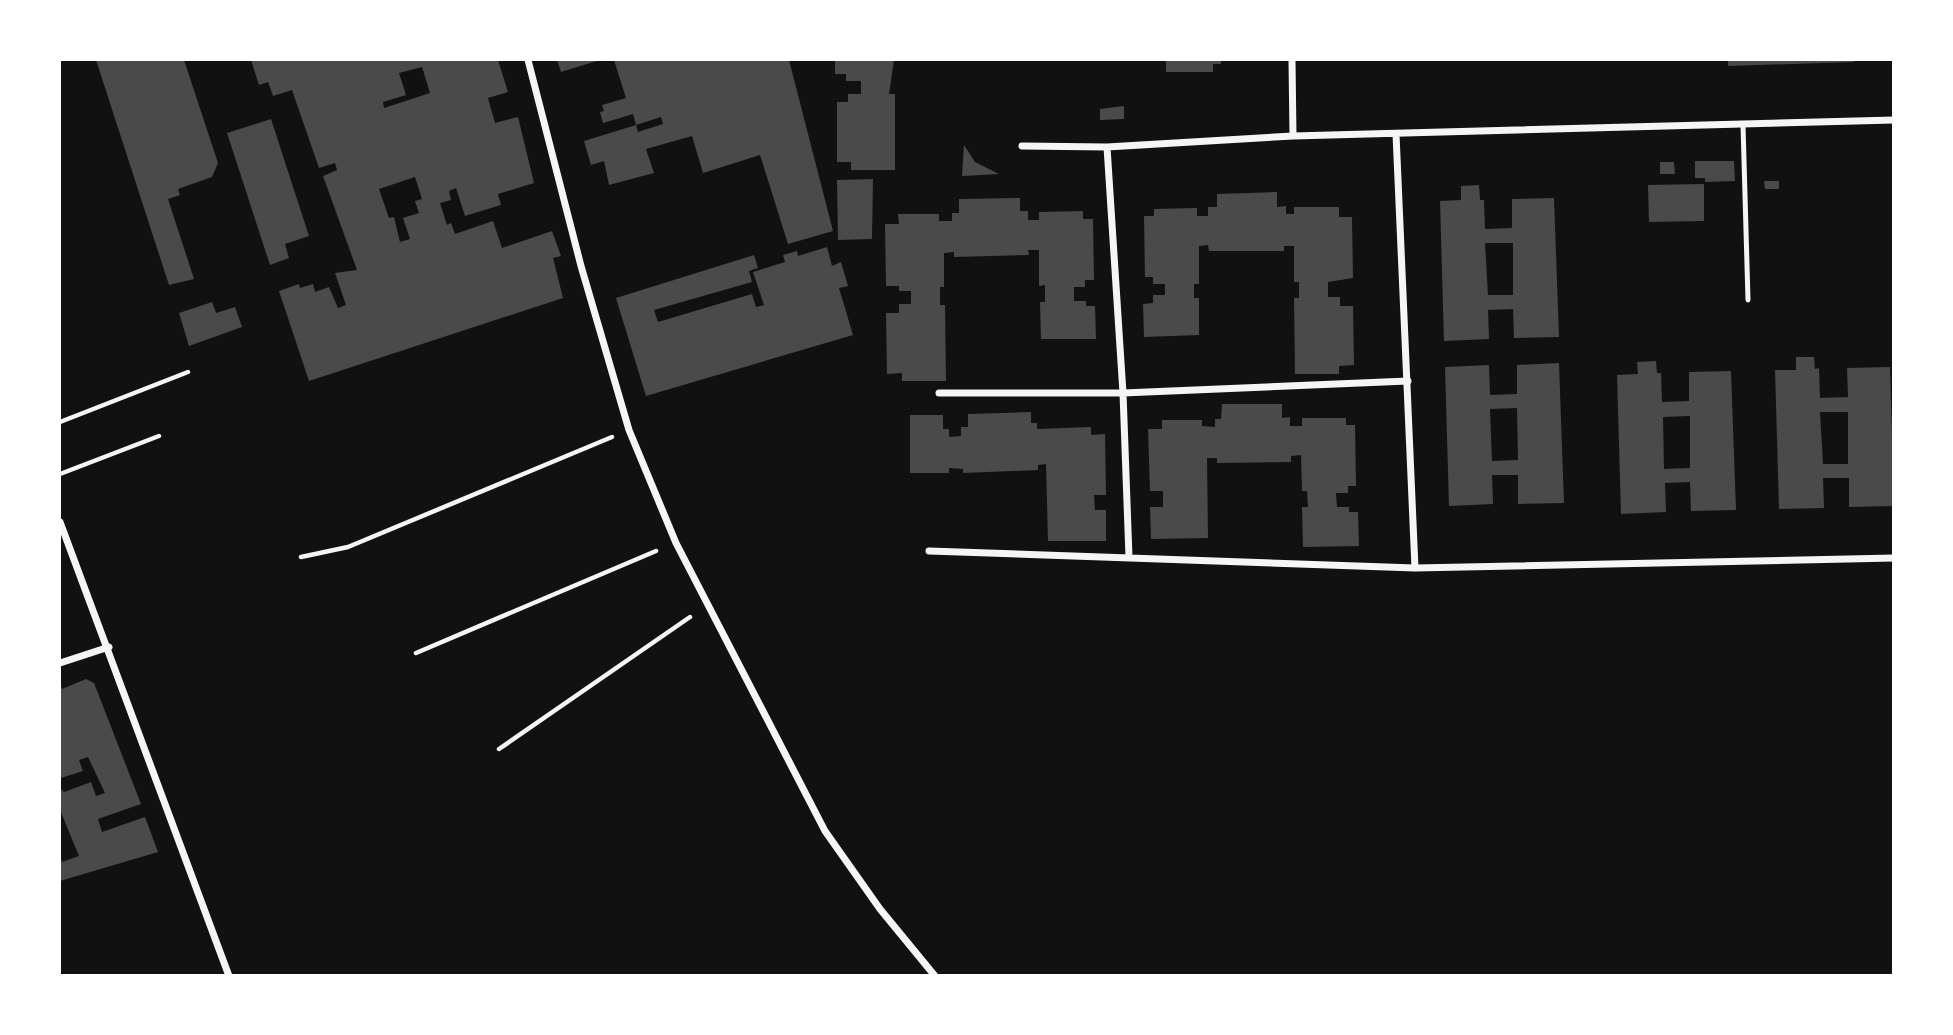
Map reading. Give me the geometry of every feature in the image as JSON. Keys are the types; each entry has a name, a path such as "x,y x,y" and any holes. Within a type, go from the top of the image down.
{"street":[{"path":"528,60 581,267 629,430 676,543 825,831 880,909 935,975"},
{"path":"1292,60 1293,136"},
{"path":"1022,146 1107,147 1293,136 1894,120"},
{"path":"1396,134 1415,568"},
{"path":"1107,147 1123,393 1129,556"},
{"path":"939,393 1123,393 1408,380"},
{"path":"60,522 109,647 229,975"},
{"path":"929,551 1415,568 1894,558"},
{"path":"60,663 109,647"}],"lane":[{"path":"1742,125 1748,300"}],"path":[{"path":"60,422 188,372"},
{"path":"301,557 348,547 629,430"},
{"path":"60,474 159,436"},
{"path":"416,653 676,543"},
{"path":"499,749 708,605"}],"building":[{"path":"96,60 184,60 218,163 212,177 178,189 180,195 168,199 194,279 169,285"},
{"path":"251,60 498,60 508,92 488,98 495,123 518,117 534,183 498,194 501,205 465,216 456,188 449,191 451,200 440,203 447,225 451,223 455,234 493,221 502,248 552,231 561,256 553,258 563,298 309,381 279,291 299,284 300,288 313,284 315,292 329,287 338,308 346,305 335,273 357,270 323,176 337,170 335,163 319,168 292,90 273,96 268,82 259,85","holes":["422,67 430,93 384,108 383,102 406,95 399,73","415,177 422,199 415,201 419,213 403,218 410,239 400,242 394,217 389,218 379,189"]},
{"path":"557,60 600,60 561,72"},
{"path":"614,60 789,60 833,231 788,244 760,155 703,173 692,136 646,149 654,173 609,185 604,161 591,165 584,141 636,125 633,114 603,123 600,112 604,111 602,105 626,98","holes":["661,117 663,124 638,132 636,125"]},
{"path":"835,60 894,60 889,94 895,94 895,170 851,170 851,162 837,162 837,102 848,102 848,94 861,94 861,81 846,81 846,74 835,74"},
{"path":"1166,60 1221,60 1221,64 1213,64 1213,72 1166,72"},
{"path":"1728,60 1854,60 1854,62 1728,66"},
{"path":"1124,106 1124,119 1100,120 1100,109"},
{"path":"271,119 309,236 285,244 289,258 270,265 227,133"},
{"path":"964,145 975,162 999,174 962,176"},
{"path":"1695,161 1734,161 1735,181 1705,182 1705,178 1695,178"},
{"path":"1660,162 1674,162 1675,174 1660,174"},
{"path":"873,179 872,239 838,240 837,180"},
{"path":"1764,181 1779,181 1779,189 1765,189"},
{"path":"1704,184 1704,221 1649,222 1648,185"},
{"path":"1479,185 1480,200 1484,200 1485,229 1512,228 1512,199 1554,198 1559,337 1514,338 1513,309 1488,310 1489,339 1444,341 1440,201 1461,200 1461,186","holes":["1485,243 1513,243 1513,295 1488,295"]},
{"path":"1277,192 1277,207 1286,206 1286,214 1294,214 1294,207 1339,207 1339,217 1352,217 1353,278 1328,282 1328,297 1340,297 1340,306 1353,306 1354,365 1339,366 1339,374 1295,374 1294,298 1299,298 1299,282 1294,282 1294,246 1284,246 1284,251 1209,251 1208,245 1199,246 1199,284 1194,284 1194,298 1199,298 1199,335 1144,337 1143,304 1153,303 1153,295 1165,295 1165,284 1153,284 1153,277 1145,277 1144,216 1154,216 1154,209 1197,208 1197,216 1208,216 1208,207 1217,207 1217,194"},
{"path":"1020,198 1020,211 1028,211 1028,220 1039,220 1039,212 1083,211 1083,219 1093,219 1094,280 1085,280 1085,287 1074,287 1074,301 1086,301 1086,306 1095,306 1096,339 1041,339 1040,302 1045,302 1045,285 1039,286 1039,250 1028,250 1029,255 954,257 954,252 944,253 944,287 940,287 940,305 945,305 946,381 902,381 902,373 887,374 886,313 899,313 899,304 911,304 911,291 899,291 899,286 886,286 885,224 899,224 898,214 939,214 939,221 952,221 952,213 959,213 959,199"},
{"path":"827,247 832,266 841,262 848,286 839,288 853,335 646,396 616,298 754,255 758,268 749,271 752,282 654,310 658,322 752,294 756,307 764,305 753,272 785,262 783,255 797,251 798,256"},
{"path":"212,302 216,313 235,307 242,327 189,346 179,313"},
{"path":"1796,357 1814,357 1815,369 1819,368 1820,398 1848,397 1847,368 1890,367 1894,506 1849,507 1849,478 1823,478 1824,508 1779,509 1775,370 1796,370","holes":["1820,412 1848,412 1848,464 1823,464"]},
{"path":"1656,361 1657,373 1661,373 1662,402 1689,401 1689,372 1731,371 1736,510 1691,511 1690,482 1665,483 1666,512 1621,514 1617,375 1638,374 1637,362","holes":["1690,416 1690,468 1664,469 1663,417"]},
{"path":"1559,363 1564,503 1518,504 1518,475 1492,475 1493,504 1449,506 1445,367 1489,365 1490,395 1517,394 1517,365","holes":["1517,408 1518,460 1492,461 1490,409"]},
{"path":"1222,404 1282,404 1282,418 1290,417 1290,426 1302,426 1302,418 1346,418 1346,425 1355,425 1356,486 1348,486 1348,493 1336,493 1337,507 1349,507 1349,512 1358,512 1359,546 1303,547 1302,507 1308,507 1307,491 1302,491 1301,455 1291,456 1291,462 1217,463 1217,458 1207,458 1208,538 1151,539 1150,507 1163,507 1163,491 1150,491 1148,429 1162,429 1162,420 1202,420 1202,426 1215,427 1215,419 1221,419"},
{"path":"1031,412 1031,423 1037,423 1037,429 1091,427 1091,435 1105,434 1106,495 1094,495 1095,510 1106,510 1106,541 1048,541 1046,464 1038,465 1038,470 963,473 963,469 949,468 949,473 910,473 910,415 943,415 943,429 949,429 949,437 961,436 961,427 968,427 968,414"},
{"path":"86,679 94,683 141,804 98,819 102,832 145,817 158,852 60,881 60,856 62,862 79,856 60,810 60,788 64,792 91,782 96,796 105,793 88,757 79,760 83,771 61,778 60,773 60,683 62,689"}]}
